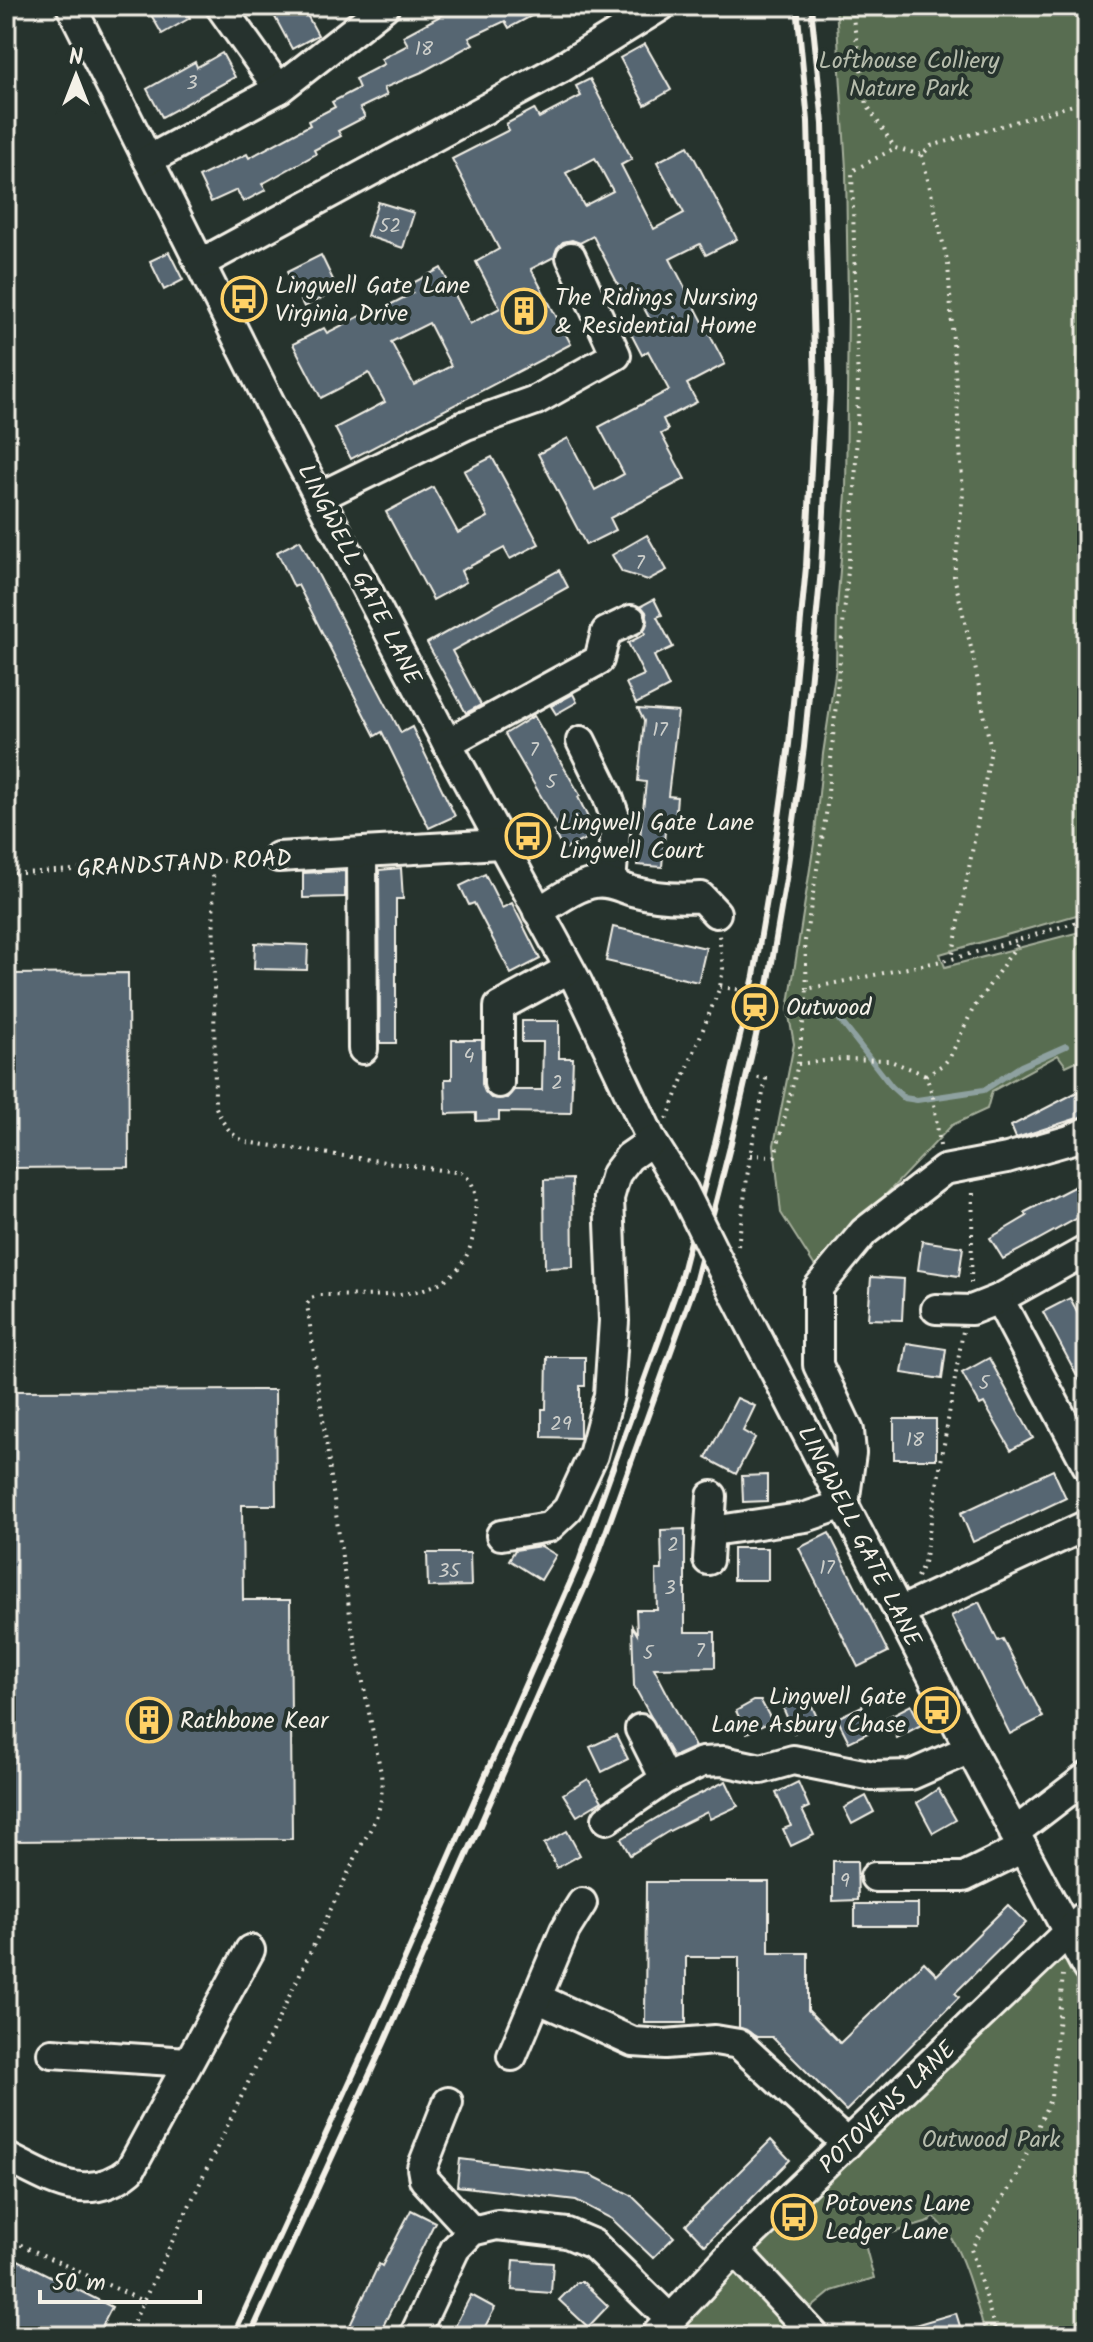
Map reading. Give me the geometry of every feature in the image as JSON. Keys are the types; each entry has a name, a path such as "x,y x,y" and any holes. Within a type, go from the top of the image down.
{"street":[{"name":"LINGWELL GATE LANE","path":"71,6 274,411 500,844 569,969 652,1141 683,1190 970,1749 1019,1840 1078,1923 1087,1968"},
{"path":"220,6 279,89"},
{"path":"148,160 279,89 385,6"},
{"path":"201,263 561,68 661,6"},
{"path":"321,496 466,425 536,400 616,355 571,257"},
{"path":"447,743 599,660 611,623"},
{"path":"581,741 616,820 611,883"},
{"name":"GRANDSTAND ROAD","path":"278,857 500,844"},
{"path":"362,853 363,1049"},
{"path":"538,912 578,888 593,883 611,883 633,891 681,899 701,897 716,913"},
{"path":"499,1083 499,1007 569,969"},
{"path":"712,1531 806,1517 844,1504 851,1453 849,1431 818,1365 818,1288 864,1232 944,1170 1007,1158 1087,1132"},
{"path":"501,1535 549,1527 568,1509 593,1455 609,1395 614,1321 609,1198 616,1174 629,1157 652,1141"},
{"path":"936,1309 966,1310 999,1299 1087,1250"},
{"path":"999,1299 1087,1465"},
{"path":"708,1560 712,1496"},
{"path":"899,1612 1087,1525"},
{"path":"640,1729 665,1779"},
{"path":"607,1819 665,1779 702,1762 723,1761 761,1769 793,1760 873,1776 911,1775 970,1749"},
{"path":"875,1877 964,1877 1019,1840 1087,1777"},
{"path":"512,2056 565,1930 582,1903"},
{"name":"POTOVENS LANE","path":"663,2328 735,2250 1078,1923"},
{"path":"6,2157 50,2179 75,2187 99,2188 116,2182 130,2170 250,1950"},
{"path":"537,1998 633,2042 665,2044 715,2040 739,2044 847,2144"},
{"path":"52,2053 188,2062"},
{"path":"448,2102 422,2168 424,2179 472,2231"},
{"path":"414,2336 455,2249 472,2231 497,2225 567,2233 593,2244 663,2328"},
{"path":"735,2250 815,2336"}],"path":[{"path":"851,6 867,105 895,148 922,155"},
{"path":"922,155 931,146 1087,101"},
{"path":"750,1155 775,1156 798,1064 807,989 805,941 826,815 855,492 858,389 852,171 895,148"},
{"path":"922,155 948,264 963,494 954,576 991,750 952,959"},
{"name":"GRANDSTAND ROAD","path":"6,874 278,857"},
{"path":"127,2336 361,1846 380,1814 383,1794 381,1773 351,1622 307,1304 319,1295 392,1296 421,1292 457,1269 468,1256 475,1230 475,1188 462,1173 246,1142 232,1135 222,1122 215,1105 213,861"},
{"path":"652,1141 665,1123 720,987 723,952 716,913"},
{"path":"807,989 952,959 1087,919"},
{"path":"926,1075 950,1057 973,1009 1021,939"},
{"path":"720,987 744,990"},
{"path":"798,1064 888,1060 926,1075"},
{"path":"899,1612 924,1563 971,1286 973,1178 944,1170 933,1097 926,1075"},
{"path":"742,1214 750,1155 766,1079 753,1077"},
{"path":"997,2336 971,2249 1017,2176 1051,2097 1078,1923"},
{"path":"6,2238 145,2302"}],"green space":[{"name":"Lofthouse Colliery Nature Park","path":"836,6 1087,6 1087,912 940,954 945,967 1087,930 1087,1056 1066,1066 1058,1055 992,1091 987,1109 952,1125 816,1268 781,1213 774,1145 794,1044 788,1010 814,843 836,668 837,608 846,494 846,169"},
{"name":"Outwood Park","path":"1068,1931 1087,1968 1087,2336 986,2336 960,2256 944,2227 934,2217 929,2222 864,2241 874,2278 832,2291 799,2318 805,2336 654,2336"}],"building":[{"path":"146,6 183,6 190,18 162,34"},
{"path":"269,6 302,6 318,35 292,49"},
{"path":"471,6 550,6 509,28 505,21 469,38 473,44 422,72 384,88 387,95 360,108 365,117 338,131 341,136 314,150 316,154 262,184 266,190 243,202 237,190 211,202 199,177 247,154 249,158 310,125 308,121 335,107 332,102 359,88 355,79 384,64 381,59 408,45 403,36 453,9 456,13"},
{"path":"645,44 671,90 645,105 620,58"},
{"path":"222,53 235,77 162,117 147,89 195,62 197,67"},
{"name":"The Ridings Nursing & Residential Home","path":"590,79 632,159 621,165 654,229 684,213 657,162 688,146 737,239 706,255 700,244 670,259 725,364 687,384 697,402 663,419 668,430 661,434 685,479 610,518 616,530 586,545 538,454 568,438 595,490 624,474 599,427 669,390 648,351 642,355 631,334 652,323 633,288 623,294 593,236 580,243 572,240 563,242 554,257 531,269 571,344 351,459 335,428 385,402 369,373 321,398 293,344 324,328 327,333 413,293 409,285 441,268 470,324 500,308 476,262 499,249 452,159 509,130 506,124 534,109 539,118 581,96 576,86","holes":["595,158 613,191 584,206 566,173","429,323 451,366 414,385 391,342"]},
{"path":"378,202 414,213 403,248 367,236"},
{"path":"169,252 183,280 164,290 150,261"},
{"path":"321,255 338,290 304,307 287,272"},
{"path":"492,457 539,544 510,559 504,548 461,571 466,582 433,600 386,512 433,487 458,533 488,517 464,471"},
{"path":"647,535 667,570 648,580 622,572 612,555"},
{"path":"300,540 401,733 412,727 455,816 429,828 382,732 375,736 298,585 294,587 277,552"},
{"path":"559,570 568,587 452,651 481,705 466,713 427,643"},
{"path":"654,599 662,615 657,617 673,647 654,656 669,687 636,704 626,683 644,675 628,643 645,634 648,621 641,606"},
{"path":"573,694 577,702 556,714 551,706"},
{"path":"638,709 678,712 668,796 677,797 675,820 666,819 662,867 637,865 646,782 638,781 644,721"},
{"path":"534,716 580,795 578,797 596,834 563,850 554,832 560,829 505,734"},
{"path":"401,868 403,899 396,899 396,1043 380,1043 379,870"},
{"path":"345,871 345,897 303,898 303,873"},
{"path":"485,874 502,908 512,903 540,959 511,974 474,903 469,905 460,886"},
{"path":"613,927 706,948 698,982 606,961"},
{"path":"255,943 308,945 307,970 254,969"},
{"path":"128,973 129,1167 7,1168 6,974"},
{"path":"522,1021 559,1021 559,1058 573,1058 571,1113 499,1112 499,1120 476,1121 476,1113 446,1114 445,1079 452,1079 452,1040 482,1040 482,1084 491,1098 507,1098 514,1090 542,1090 543,1042 522,1042"},
{"path":"1087,1087 1087,1115 1016,1138 1011,1126"},
{"path":"572,1179 573,1267 545,1268 544,1180"},
{"path":"1087,1180 1087,1213 1003,1259 990,1238 1027,1216 1025,1212"},
{"path":"922,1241 963,1247 959,1276 918,1270"},
{"path":"871,1277 904,1279 902,1320 868,1319"},
{"path":"1070,1298 1087,1330 1087,1394 1043,1312"},
{"path":"907,1343 946,1349 942,1379 902,1373"},
{"path":"547,1357 585,1357 585,1386 580,1386 580,1438 542,1437"},
{"path":"989,1358 1033,1438 1011,1450 984,1403 980,1405 962,1373"},
{"name":"Rathbone Kear","path":"275,1390 276,1505 242,1505 243,1600 290,1600 292,1839 6,1841 6,1391"},
{"path":"737,1398 755,1406 743,1431 755,1438 736,1474 706,1458"},
{"path":"894,1419 936,1419 936,1459 894,1459"},
{"path":"1053,1470 1066,1498 973,1542 961,1513"},
{"path":"767,1475 767,1501 743,1502 742,1476"},
{"path":"685,1529 685,1632 715,1632 715,1667 654,1668 695,1747 673,1757 634,1686 632,1626 637,1634 636,1610 657,1610 656,1570 662,1570 661,1530"},
{"path":"829,1533 888,1652 858,1667 799,1548"},
{"path":"541,1546 556,1555 541,1580 509,1560 515,1550"},
{"path":"733,1548 768,1548 768,1580 733,1580"},
{"path":"427,1553 470,1553 471,1586 428,1587"},
{"path":"979,1602 998,1641 1003,1639 1043,1717 1010,1734 951,1616"},
{"path":"808,1697 819,1722 794,1733 783,1708"},
{"path":"754,1701 761,1701 772,1721 747,1733 736,1711"},
{"path":"911,1705 921,1725 897,1738 886,1718"},
{"path":"862,1706 874,1730 849,1742 837,1718"},
{"path":"616,1735 628,1759 602,1772 590,1747"},
{"path":"588,1779 602,1801 577,1816 563,1794"},
{"path":"726,1781 738,1806 710,1819 707,1812 630,1855 621,1839"},
{"path":"798,1782 809,1807 802,1810 814,1835 791,1846 783,1829 791,1826 776,1793"},
{"path":"938,1789 956,1820 933,1833 917,1803"},
{"path":"866,1796 874,1812 852,1824 844,1808"},
{"path":"567,1831 580,1855 557,1868 544,1844"},
{"path":"833,1861 857,1861 858,1900 833,1901"},
{"path":"646,1882 769,1882 769,1953 808,1953 808,2010 840,2043 924,1962 937,1975 1008,1905 1026,1923 955,1993 959,1997 846,2111 772,2037 757,2037 739,2027 739,1957 686,1957 686,2023 645,2023"},
{"path":"855,1904 918,1904 918,1926 855,1926"},
{"path":"771,2140 790,2160 705,2245 686,2225"},
{"path":"460,2159 591,2175 631,2195 674,2237 653,2258 612,2219 576,2200 457,2186"},
{"path":"411,2210 435,2222 378,2336 345,2336 379,2264 382,2266"},
{"path":"6,2254 112,2307 97,2336 6,2336"},
{"path":"514,2260 553,2263 551,2293 512,2290"},
{"path":"577,2282 583,2282 608,2306 588,2327 559,2300"},
{"path":"471,2295 495,2308 480,2336 450,2336"},
{"path":"956,2313 963,2336 894,2336 894,2331"}],"waterway":[{"path":"840,1020 892,1087 904,1098 917,1100 984,1090 1021,1066 1066,1046"}],"railway":[{"path":"233,2336 370,2038 577,1567 679,1284 715,1144 754,976 771,876 789,744 806,567 815,390 808,121 797,6"},
{"path":"250,2336 385,2041 592,1571 694,1287 730,1147 769,980 786,879 804,747 821,570 830,393 823,124 811,6"}],"place":[{"name":"Lingwell Gate Lane Virginia Drive","path":"244,299"},
{"name":"The Ridings Nursing & Residential Home","path":"524,311"},
{"name":"Lingwell Gate Lane Lingwell Court","path":"528,836"},
{"name":"Outwood","path":"755,1007"},
{"name":"Lingwell Gate Lane Asbury Chase","path":"937,1710"},
{"name":"Rathbone Kear","path":"149,1720"},
{"name":"Potovens Lane Ledger Lane","path":"794,2217"}]}
